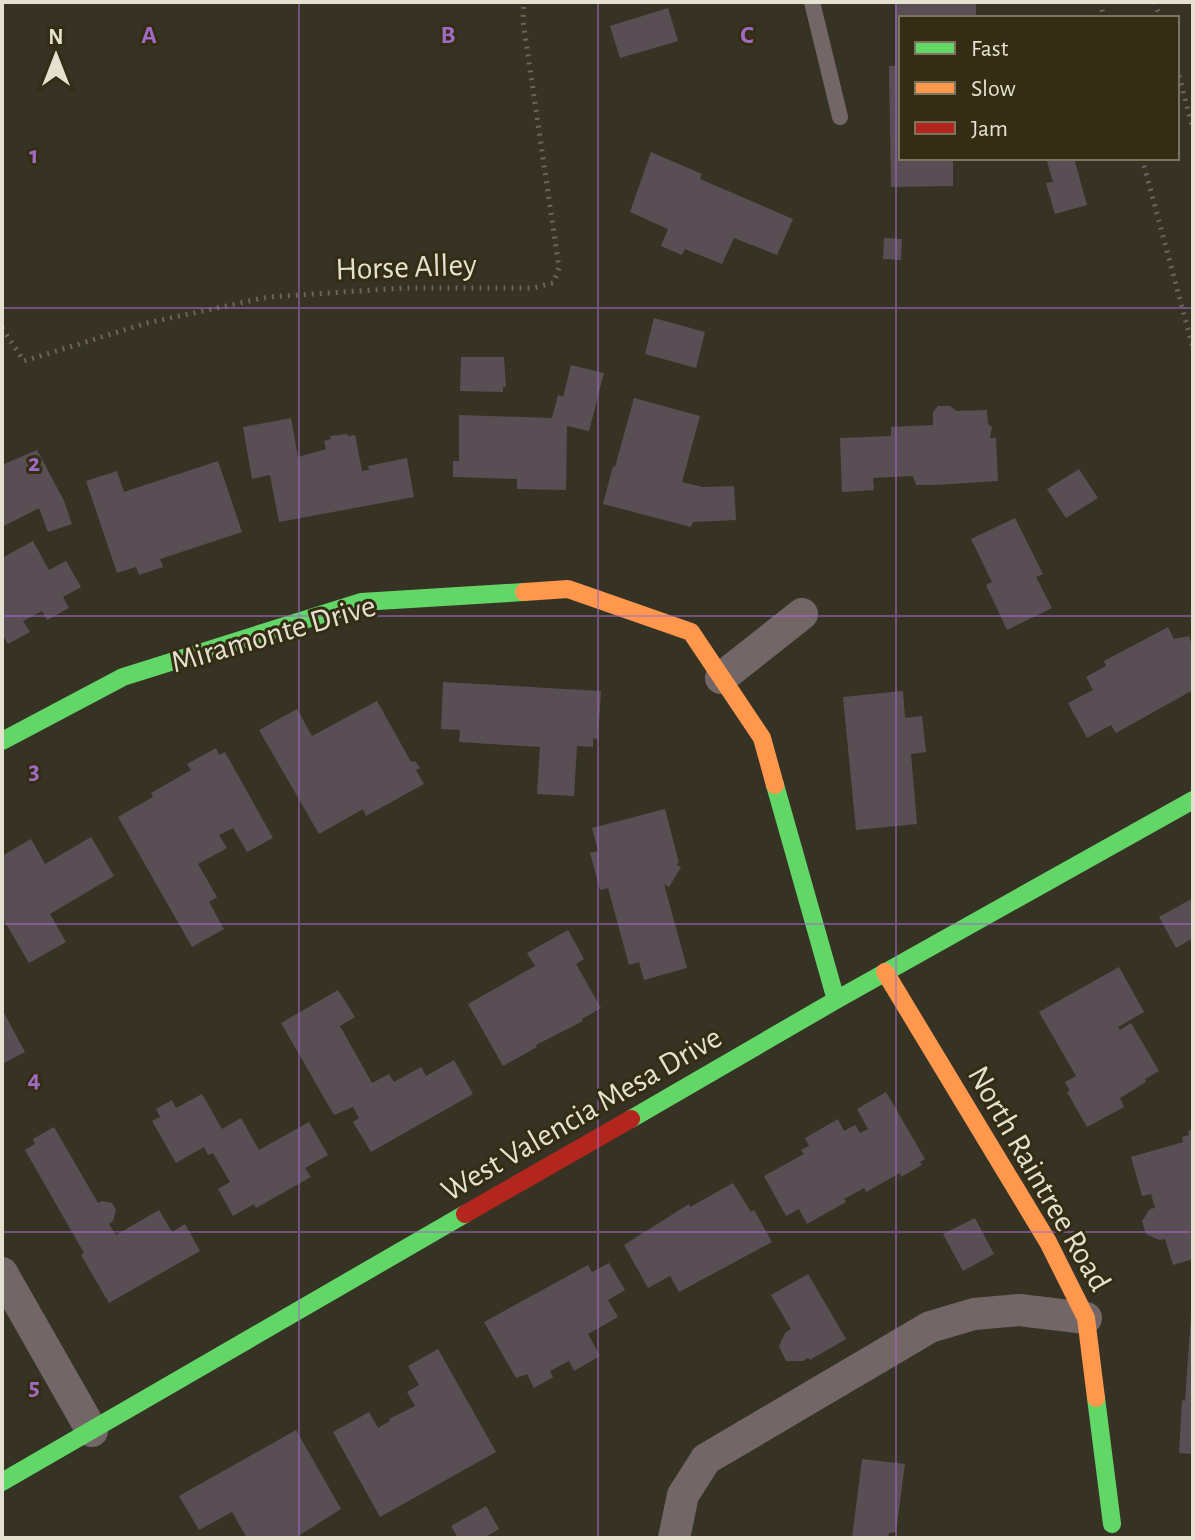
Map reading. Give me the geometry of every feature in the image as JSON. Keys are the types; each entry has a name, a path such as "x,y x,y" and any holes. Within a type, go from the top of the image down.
{"street":[{"name":"Miramonte Drive","path":"2,741 123,677 361,602 568,589 691,632 762,738 836,1000"},
{"path":"721,678 802,614"},
{"name":"West Valencia Mesa Drive","path":"2,1482 836,1000 1193,800"},
{"name":"North Raintree Road","path":"885,972 1048,1242 1086,1318 1112,1524"},
{"path":"2,1273 92,1431"},
{"path":"674,1538 683,1495 706,1459 930,1327 974,1314 1019,1310 1086,1318"}],"lane":[{"path":"812,2 840,117"}],"path":[{"name":"Horse Alley","path":"2,328 24,361 147,323 268,297 404,288 533,288 553,283 559,268 523,21 524,2"},
{"path":"1179,76 1193,130"},
{"path":"1143,160 1193,348"}],"building":[{"path":"895,2 976,2 976,16 899,16 899,160 953,160 953,186 891,187 889,66 895,66"},
{"path":"668,8 678,41 620,58 610,26"},
{"path":"651,152 702,174 700,179 793,219 777,255 734,238 722,264 685,249 682,255 661,246 668,229 630,212"},
{"path":"1047,160 1075,160 1087,205 1055,214 1046,183 1053,182"},
{"path":"884,238 902,239 901,260 883,259"},
{"path":"654,318 705,332 696,368 645,354"},
{"path":"461,357 504,357 506,387 503,387 503,392 460,391"},
{"path":"571,365 604,373 589,431 567,426 566,490 517,489 517,479 453,477 453,461 459,461 459,415 552,418 558,395 563,397"},
{"path":"634,398 700,416 682,482 702,487 734,486 736,520 693,522 691,527 603,504"},
{"path":"938,406 950,406 957,411 987,410 988,424 992,427 990,438 996,438 998,481 916,485 913,476 873,478 874,490 842,492 840,438 891,436 891,427 933,425 933,412"},
{"path":"291,418 298,457 326,449 324,441 331,439 330,436 347,434 355,435 362,471 369,470 368,466 407,458 414,497 279,522 270,475 252,479 243,427"},
{"path":"37,450 64,501 72,524 48,532 39,508 2,527 2,465"},
{"path":"218,461 242,532 160,559 163,567 139,575 136,567 117,573 86,481 117,471 124,492"},
{"path":"1079,469 1098,498 1066,518 1047,489"},
{"path":"1015,518 1043,574 1036,577 1052,608 1007,630 986,585 992,582 971,539"},
{"path":"33,541 49,570 66,561 81,587 63,597 69,608 47,620 42,611 23,621 30,632 8,644 2,634 2,558"},
{"path":"1168,627 1174,639 1189,636 1193,649 1193,690 1116,733 1111,725 1087,738 1068,703 1093,690 1086,677 1106,666 1104,661"},
{"path":"443,682 601,691 598,739 593,738 593,747 577,746 574,796 537,794 540,747 459,742 460,730 441,729"},
{"path":"903,691 905,718 922,716 926,752 911,754 917,824 856,830 843,697"},
{"path":"377,701 411,762 415,761 420,768 416,770 424,784 366,816 363,809 319,834 259,730 297,709 312,736"},
{"path":"216,748 219,755 225,752 273,838 247,852 233,828 219,835 227,848 198,864 217,897 209,902 224,929 192,947 118,817 153,797 151,793 191,770 187,764"},
{"path":"665,809 679,863 676,864 681,867 669,887 664,884 687,968 644,980 639,962 629,965 608,888 600,890 590,853 598,851 592,828"},
{"path":"91,837 114,876 50,914 66,942 29,963 2,917 2,856 31,839 45,864"},
{"path":"1193,898 1193,938 1176,948 1159,917"},
{"path":"568,930 584,959 576,964 601,1008 503,1066 468,1004 535,966 527,953"},
{"path":"1119,967 1144,1012 1118,1027 1120,1030 1131,1023 1159,1071 1120,1098 1124,1107 1087,1127 1067,1092 1070,1091 1065,1082 1076,1076 1039,1012"},
{"path":"338,990 355,1017 340,1026 372,1083 389,1074 394,1082 421,1067 426,1076 454,1060 473,1094 371,1152 353,1122 359,1118 353,1107 334,1115 281,1023"},
{"path":"2,1009 25,1052 2,1064"},
{"path":"886,1092 925,1159 920,1162 922,1165 866,1192 864,1188 807,1224 799,1209 786,1216 764,1176 804,1154 801,1150 809,1146 805,1138 838,1119 844,1131 855,1125 860,1133 868,1129 857,1109"},
{"path":"202,1094 222,1129 241,1118 259,1150 309,1122 328,1155 305,1168 311,1177 256,1208 254,1204 233,1216 218,1189 230,1182 213,1153 208,1155 204,1147 176,1163 152,1121 160,1117 156,1109 172,1100 176,1108"},
{"path":"54,1127 98,1203 112,1203 116,1210 109,1224 116,1235 159,1210 172,1232 185,1224 200,1251 109,1303 25,1150 35,1144 33,1139"},
{"path":"1193,1129 1193,1259 1173,1265 1165,1239 1159,1240 1146,1234 1142,1221 1150,1209 1155,1208 1151,1194 1142,1196 1131,1157 1183,1142 1182,1137 1189,1135 1188,1131"},
{"path":"733,1183 751,1212 754,1210 772,1242 679,1292 670,1276 648,1288 624,1245 689,1204 690,1207"},
{"path":"975,1218 994,1254 963,1271 943,1234"},
{"path":"609,1263 625,1290 608,1300 618,1317 588,1334 600,1356 574,1371 569,1361 550,1371 553,1377 534,1388 527,1374 516,1378 484,1322 588,1265 592,1272"},
{"path":"808,1274 846,1339 810,1360 786,1361 779,1346 785,1333 791,1329 771,1295"},
{"path":"1193,1315 1193,1454 1179,1453"},
{"path":"438,1349 496,1452 380,1517 333,1432 369,1412 378,1428 415,1406 407,1392 419,1385 408,1366"},
{"path":"296,1430 341,1509 295,1538 247,1538 232,1512 199,1530 179,1496"},
{"path":"862,1459 905,1464 896,1532 889,1533 888,1538 852,1538"},
{"path":"486,1506 499,1529 484,1538 458,1538 451,1526"}],"traffic: fast":[{"path":"2,741 123,677 361,602 524,592"},
{"path":"775,785 836,1000"},
{"path":"631,1119 1193,800"},
{"path":"2,1482 465,1214"},
{"path":"1096,1398 1112,1524"}],"traffic: slow":[{"path":"524,592 568,589 691,632 762,738 775,785"},
{"path":"885,972 1048,1242 1086,1318 1096,1398"}],"traffic: jam":[{"path":"465,1214 631,1119"}]}
